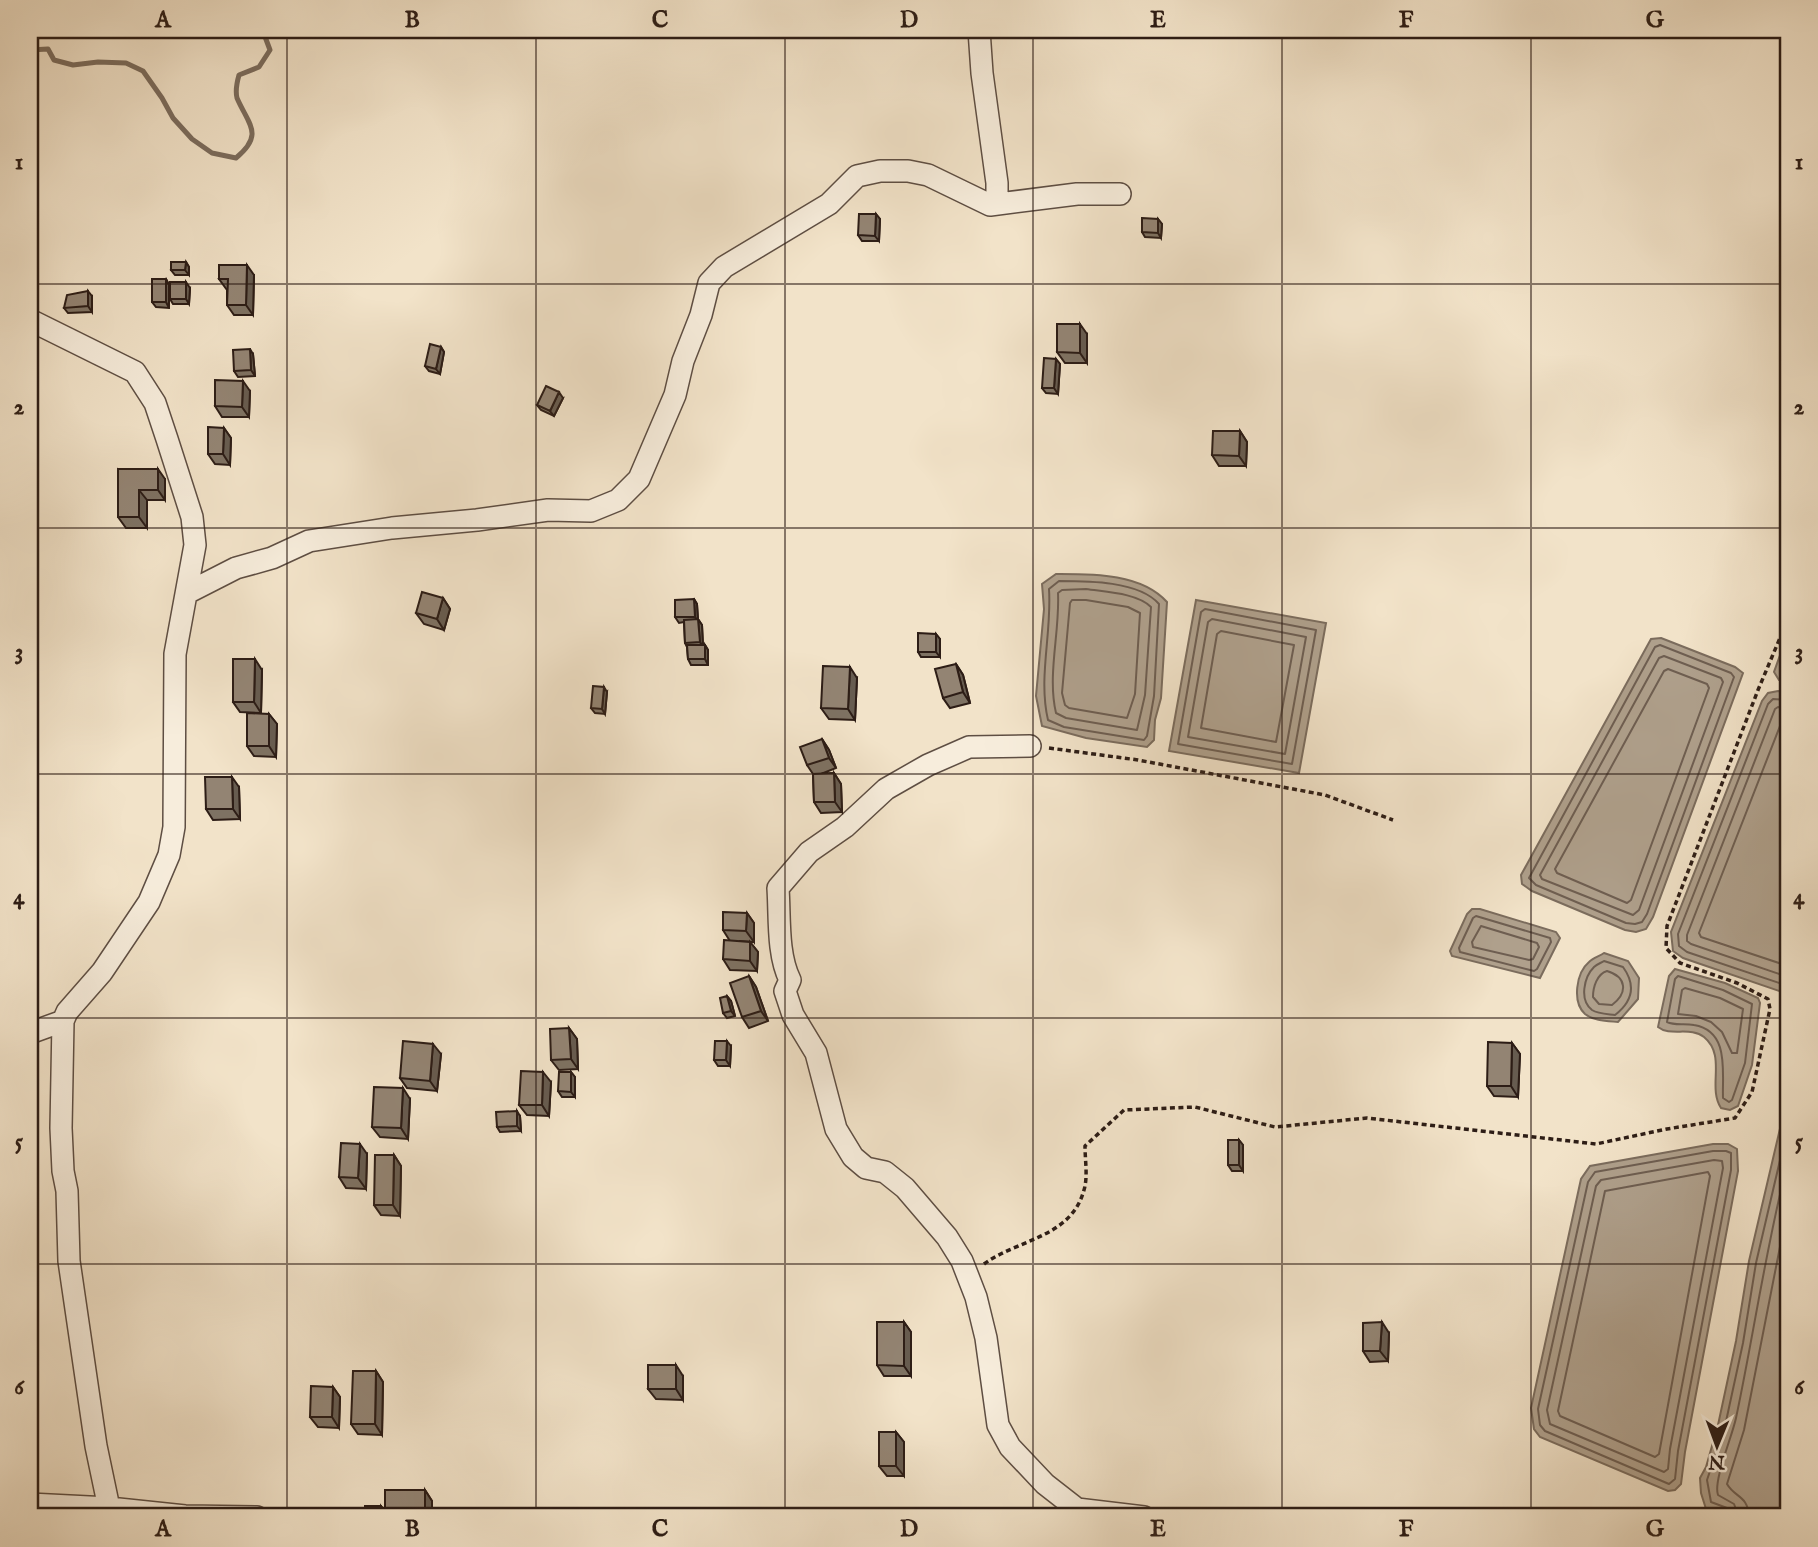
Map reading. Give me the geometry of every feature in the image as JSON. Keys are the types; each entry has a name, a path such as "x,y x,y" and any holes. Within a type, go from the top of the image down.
{"street":[{"path":"979,30 997,183 997,204"},
{"path":"187,593 236,568 272,558 309,541 392,528 548,510 591,512 618,500 639,479 675,395 683,361 701,315 709,283 724,267 829,204 857,176 880,171 908,171 928,175 990,205 1077,194 1119,194"},
{"path":"30,320 135,372 155,403 192,517 195,545 174,654 174,827 169,855 149,902 102,972 67,1012 63,1021 61,1128 69,1261 96,1446 109,1508"},
{"path":"1030,746 969,747 928,765 886,789 845,827 809,852 778,888 785,971 790,980 785,990 793,1015 816,1053 836,1129 853,1157 866,1168 885,1172 905,1188 947,1237 968,1275 986,1338 998,1425 1010,1447 1078,1513 1144,1517"},
{"path":"30,1033 63,1021"},
{"path":"30,1504 109,1508 185,1516 257,1517"}],"path":[{"path":"968,1275 994,1256 1057,1229 1075,1210 1085,1188 1085,1146 1124,1110 1195,1107 1275,1127 1367,1118 1596,1144 1735,1118 1752,1092 1770,1009 1768,999 1737,983 1680,963 1667,948 1667,926 1753,702 1788,619"},
{"path":"1030,746 1138,760 1325,795 1393,820"}],"water":[{"path":"1056,574 1100,575 1130,580 1156,592 1167,602 1161,698 1155,720 1154,740 1147,747 1086,738 1042,726 1036,696 1044,609 1042,584"},
{"path":"1196,600 1326,623 1299,773 1169,751"},
{"path":"1788,633 1788,686 1779,680 1774,672"},
{"path":"1661,638 1735,667 1743,673 1653,917 1646,929 1636,932 1625,930 1532,891 1522,884 1521,875 1651,639"},
{"path":"1768,693 1788,693 1788,994 1683,958 1673,951 1671,932 1762,701"},
{"path":"1472,909 1480,909 1556,932 1560,938 1540,978 1452,956 1450,951 1467,914"},
{"path":"1604,953 1628,961 1639,978 1638,999 1618,1022 1585,1014 1578,1002 1577,988 1581,973 1589,962"},
{"path":"1675,969 1725,983 1758,998 1760,1003 1752,1065 1738,1106 1730,1110 1721,1108 1717,1100 1716,1062 1711,1045 1699,1034 1668,1031 1658,1027 1669,976"},
{"path":"1788,1079 1788,1517 1734,1517 1706,1509 1700,1478 1706,1467 1718,1425 1749,1261 1782,1120"},
{"path":"1713,1144 1728,1144 1737,1149 1738,1171 1681,1484 1675,1490 1668,1491 1540,1437 1534,1429 1531,1408 1581,1179 1590,1166"}],"building":[{"path":"859,214 876,214 875,236 858,235"},
{"path":"1142,218 1158,219 1158,233 1142,232"},
{"path":"171,262 186,262 185,270 171,270"},
{"path":"219,265 247,265 246,305 227,305 228,279 219,279"},
{"path":"152,279 166,279 166,302 152,302"},
{"path":"170,282 186,282 186,299 170,299"},
{"path":"88,291 88,306 64,308 67,295"},
{"path":"1057,324 1080,324 1080,353 1057,352"},
{"path":"430,344 441,347 436,369 425,366"},
{"path":"250,349 251,370 234,371 233,350"},
{"path":"1044,358 1056,359 1054,388 1042,388"},
{"path":"215,380 243,381 242,407 215,406"},
{"path":"546,386 559,392 550,411 537,405"},
{"path":"208,427 224,428 223,454 208,454"},
{"path":"1213,431 1240,431 1239,456 1212,455"},
{"path":"118,469 158,469 158,490 139,490 139,517 118,517"},
{"path":"422,592 443,598 437,619 416,613"},
{"path":"694,599 695,617 675,617 675,600"},
{"path":"698,619 700,642 685,643 684,620"},
{"path":"918,633 936,634 936,652 918,652"},
{"path":"687,645 705,645 705,659 688,659"},
{"path":"233,659 255,659 254,702 233,702"},
{"path":"956,664 963,692 943,698 935,669"},
{"path":"823,666 850,667 848,709 821,708"},
{"path":"593,686 604,687 602,709 591,708"},
{"path":"247,713 269,714 269,746 247,746"},
{"path":"822,739 829,758 807,765 800,747"},
{"path":"834,773 835,802 814,802 813,774"},
{"path":"205,777 232,777 233,809 206,809"},
{"path":"723,912 747,913 746,931 723,930"},
{"path":"724,940 750,942 750,961 723,959"},
{"path":"749,976 761,1011 742,1017 730,983"},
{"path":"727,996 731,1011 723,1013 720,998"},
{"path":"569,1028 571,1059 551,1060 550,1029"},
{"path":"403,1041 433,1044 430,1081 400,1078"},
{"path":"715,1041 727,1041 726,1060 714,1060"},
{"path":"1488,1042 1512,1043 1511,1086 1487,1086"},
{"path":"521,1071 543,1072 542,1105 519,1105"},
{"path":"559,1072 571,1072 571,1092 558,1091"},
{"path":"374,1087 403,1088 401,1128 372,1127"},
{"path":"517,1111 517,1126 497,1127 496,1112"},
{"path":"1228,1140 1239,1140 1239,1165 1228,1165"},
{"path":"341,1143 360,1144 358,1178 339,1177"},
{"path":"375,1155 394,1155 393,1205 374,1205"},
{"path":"877,1322 904,1322 904,1366 877,1365"},
{"path":"1382,1322 1380,1351 1363,1351 1363,1323"},
{"path":"648,1365 676,1365 676,1389 648,1389"},
{"path":"353,1371 376,1371 375,1424 351,1424"},
{"path":"311,1386 333,1387 332,1417 310,1417"},
{"path":"879,1432 896,1432 896,1466 879,1466"},
{"path":"385,1490 425,1490 425,1511 385,1511"},
{"path":"365,1506 381,1506 381,1517 365,1517"}],"waterway":[{"path":"30,50 48,49 54,60 73,65 126,63 143,71 173,118 192,139 212,153 236,158 245,150 252,135 249,122 237,98 239,75 259,67 270,50 264,34 257,30"}]}
